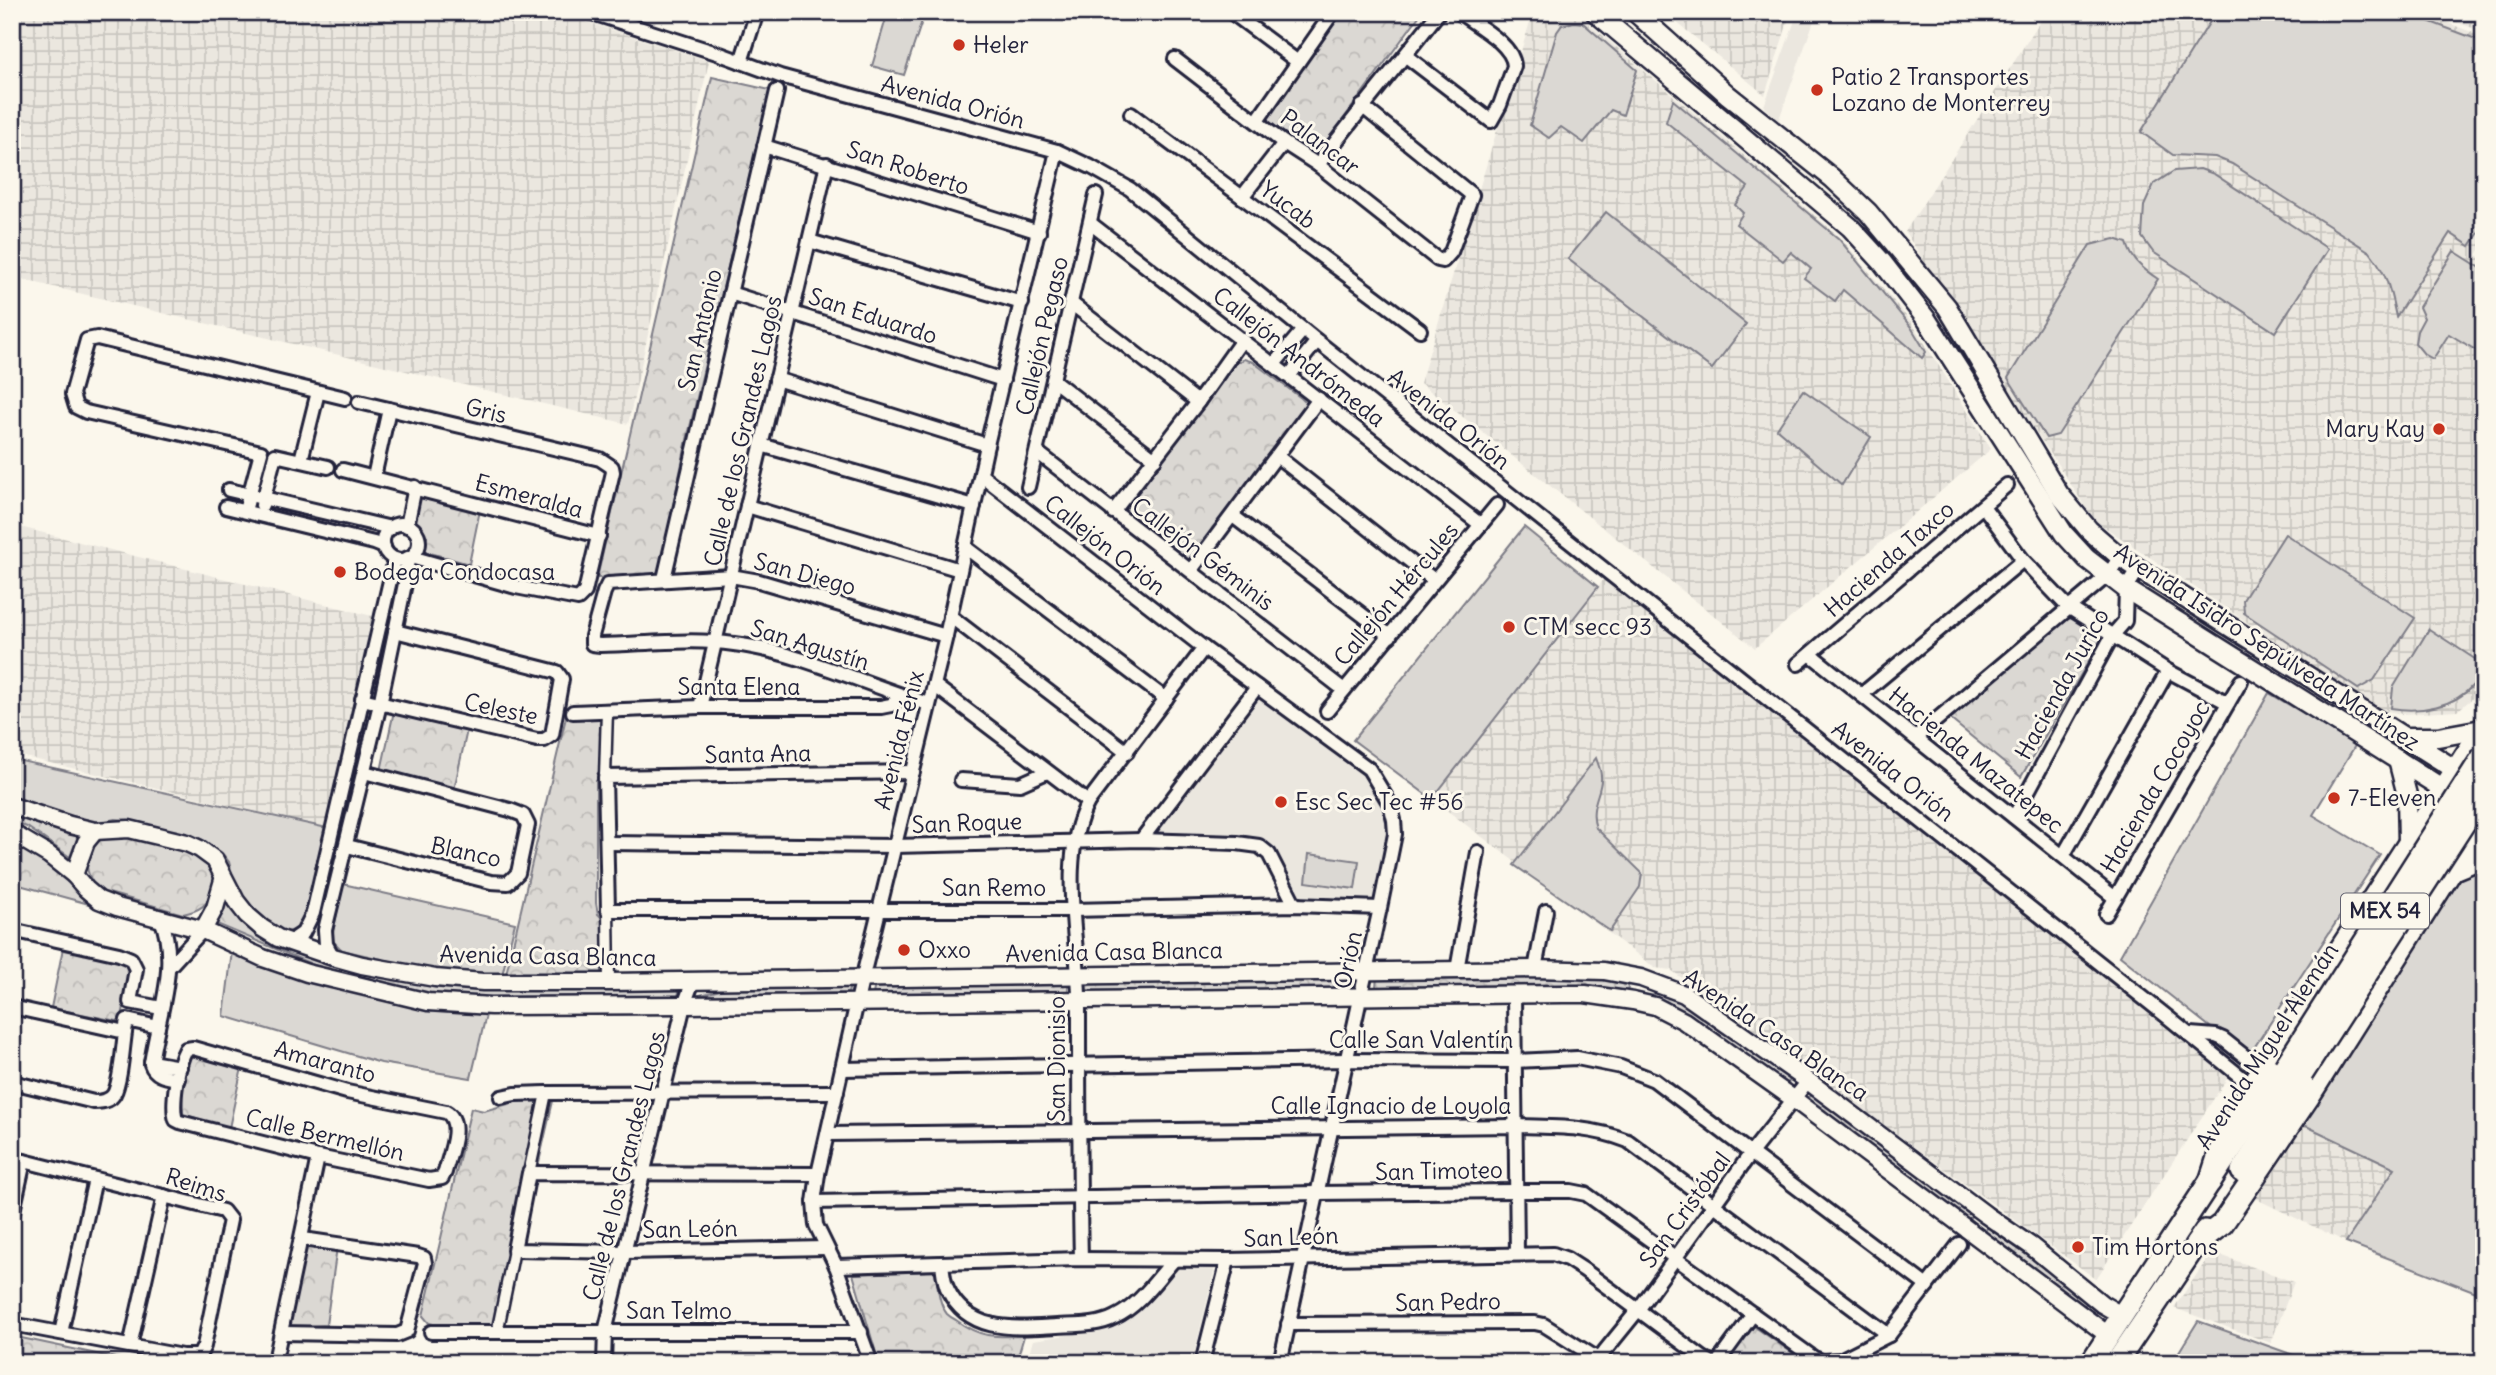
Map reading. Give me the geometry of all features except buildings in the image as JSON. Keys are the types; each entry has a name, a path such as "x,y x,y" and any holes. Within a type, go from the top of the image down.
{"highway":[{"path":"2210,1182 2222,1145 2257,1078 2483,728"},
{"name":"Avenida Miguel Alemán","path":"2116,1363 2197,1243 2294,1071 2484,755"},
{"name":"Avenida Miguel Alemán","path":"2091,1363 2210,1182 2294,1071 2484,789"},
{"path":"2197,1243 2222,1224 2268,1157 2484,819"},
{"path":"2413,835 2440,830 2452,838 2456,844 2454,864"}],"main road":[{"name":"Avenida Isidro Sepúlveda Martínez","path":"1595,12 1850,227 1882,262 1927,320 2064,534 2087,559 2126,589 2484,813"},
{"name":"Avenida Isidro Sepúlveda Martínez","path":"1635,12 1713,82 1832,178 1868,212 1947,307 2059,494 2089,530 2120,558 2484,789"},
{"path":"1666,72 1702,91 1706,91 1713,82"},
{"path":"2404,737 2438,737 2483,728"},
{"path":"2398,760 2413,835"},
{"path":"2454,864 2484,858"}],"street":[{"name":"Avenida Orión","path":"589,12 780,76 1057,151 1130,189 1303,330 2190,1034 2257,1078"},
{"path":"741,62 757,12"},
{"path":"1231,12 1298,62"},
{"path":"1257,121 1334,12"},
{"path":"1318,165 1439,12"},
{"path":"1406,55 1491,121 1500,105 1514,59 1508,48 1459,12"},
{"name":"Palancar","path":"1175,60 1284,143 1318,165 1438,260 1443,261 1451,253 1472,195 1362,106"},
{"name":"San Antonio","path":"664,579 776,91"},
{"name":"Yucab","path":"1131,114 1420,330"},
{"path":"1242,197 1284,143"},
{"name":"San Roberto","path":"764,146 1039,232"},
{"name":"Avenida Fénix","path":"871,1363 836,1266 816,1225 814,1202 818,1174 946,636 987,445 1057,151"},
{"name":"Calle de los Grandes Lagos","path":"700,707 827,164"},
{"name":"Callejón Pegaso","path":"1028,487 1096,195"},
{"name":"Callejón Andrómeda","path":"1090,223 1481,525"},
{"path":"809,241 1021,303"},
{"name":"San Eduardo","path":"730,293 1003,380"},
{"path":"1071,303 1198,402"},
{"path":"1274,364 1303,330"},
{"path":"245,511 261,452 86,412 76,407 72,394 87,340 97,338 345,398"},
{"path":"1113,512 1242,340"},
{"path":"1289,376 1317,341"},
{"path":"776,379 987,445"},
{"path":"1053,380 1155,459"},
{"path":"301,460 318,393"},
{"path":"1191,570 1319,399"},
{"name":"Gris","path":"359,402 608,463 613,472 599,536"},
{"path":"374,477 389,409"},
{"path":"761,445 974,506"},
{"name":"Callejón Géminis","path":"1037,452 1344,690"},
{"path":"260,515 275,455 328,467"},
{"path":"1278,457 1434,580"},
{"path":"343,470 415,488 407,526"},
{"name":"Callejón Orión","path":"981,475 1204,648"},
{"name":"Hacienda Taxco","path":"1798,664 2007,485"},
{"name":"Esmeralda","path":"405,558 516,587 578,599 585,592 599,536 415,488"},
{"path":"229,490 391,528"},
{"name":"Callejón Hércules","path":"1327,710 1497,505"},
{"path":"747,506 960,570"},
{"path":"1983,506 2023,560 2068,607 2168,671 2228,703"},
{"path":"226,507 374,542 384,547 390,556 405,558"},
{"path":"1233,516 1390,636"},
{"path":"290,942 303,933 313,912 389,590 405,558 418,547 419,540 417,534 407,526 396,525 384,538 384,547"},
{"path":"965,547 1166,699"},
{"path":"333,957 325,937 338,879 352,848 369,773 370,742 384,704 402,632 405,558"},
{"path":"1915,738 2107,576 2120,558"},
{"path":"1861,695 2023,560"},
{"name":"Hacienda Jurico","path":"2014,817 2112,636 2125,621 2126,589 2139,569"},
{"name":"San Diego","path":"592,644 608,584 731,576 759,581 946,636"},
{"path":"389,590 403,593"},
{"path":"950,616 1127,752"},
{"name":"Celeste","path":"384,704 537,740 544,740 552,735 562,682 560,674 402,632"},
{"name":"San Agustín","path":"592,644 715,642 767,650 929,704"},
{"name":"Orión","path":"1204,648 1369,769 1392,812 1395,834 1280,1363"},
{"name":"San Dionisio","path":"1081,1259 1077,1065 1079,999 1072,910 1074,842 1079,819 1088,802 1204,648"},
{"name":"Hacienda Mazatepec","path":"1810,654 2115,898"},
{"path":"2063,856 2168,671"},
{"name":"Hacienda Cocoyoc","path":"2106,914 2241,681"},
{"path":"934,685 1088,802"},
{"path":"1141,840 1256,687"},
{"name":"Santa Elena","path":"573,712 700,707 881,707 891,705 902,696"},
{"path":"362,699 384,704"},
{"path":"607,710 605,778 609,982"},
{"path":"353,738 370,742"},
{"name":"Santa Ana","path":"605,778 913,772"},
{"path":"961,780 1020,784 1047,772"},
{"name":"Blanco","path":"352,848 500,883 508,883 518,873 528,825 523,815 369,773"},
{"name":"Avenida Casa Blanca","path":"12,806 95,831 129,829 187,843 215,860 223,880 247,915 270,933 362,965 459,980 862,980 1535,969 1604,971 1641,978 1684,994 1808,1081 2031,1246 2102,1304 2121,1315"},
{"path":"74,875 86,842 95,831"},
{"name":"Avenida Casa Blanca","path":"12,833 49,855 99,900 203,930 263,958 307,974 428,1002 491,1006 684,1005 1585,994 1655,1006 1684,1021 1795,1100 2109,1335"},
{"name":"San Roque","path":"607,843 895,846 1141,840 1237,843 1259,846 1269,855 1295,905"},
{"path":"1457,970 1478,852"},
{"path":"321,876 338,879"},
{"path":"169,967 203,930 215,908 223,880"},
{"name":"San Remo","path":"608,910 1072,910 1295,905 1380,908"},
{"path":"1535,969 1546,911"},
{"path":"313,912 329,917"},
{"path":"161,919 167,937 169,967 151,1062 179,1073"},
{"path":"12,930 131,959 136,969 130,1002 161,1008"},
{"path":"1633,1001 1641,978"},
{"name":"Calle de los Grandes Lagos","path":"604,1363 605,1332 684,1005 693,981"},
{"path":"1514,994 1517,1253"},
{"path":"12,1007 126,1026 158,1027"},
{"path":"12,1082 94,1102 108,1100 117,1084 126,1026"},
{"name":"Avenida Orión","path":"2190,1034 2216,1036 2223,1040 2257,1078"},
{"name":"Calle Bermellón","path":"189,1048 184,1052 179,1073 174,1115 180,1122 318,1157 429,1180 442,1178 455,1126 451,1115"},
{"name":"Amaranto","path":"189,1048 347,1091 451,1115"},
{"name":"Calle San Valentín","path":"842,1069 1577,1058 1620,1067 1654,1080 1927,1286"},
{"name":"San Cristóbal","path":"1596,1361 1638,1310 1751,1153 1808,1081"},
{"path":"501,1097 546,1093 837,1092"},
{"path":"497,1333 546,1093"},
{"name":"Calle Ignacio de Loyola","path":"828,1135 1515,1126 1583,1128 1610,1133 1628,1141 1889,1335"},
{"path":"276,1356 303,1239 318,1157"},
{"path":"12,1216 18,1160"},
{"name":"Reims","path":"18,1160 223,1211 230,1220 204,1346 199,1356 182,1356 130,1346"},
{"path":"529,1173 818,1174"},
{"path":"61,1333 95,1179"},
{"name":"San Timoteo","path":"814,1202 1571,1191 1586,1194 1814,1358 1822,1361 1840,1360 1889,1335 1959,1244"},
{"path":"12,1324 130,1346 164,1196"},
{"path":"1972,1232 1986,1215"},
{"path":"282,1333 403,1333 410,1327 424,1266 424,1258 418,1256 303,1239"},
{"name":"San León","path":"514,1250 625,1252 825,1248"},
{"name":"San León","path":"836,1266 1081,1259 1173,1261 1553,1254 1567,1259 1703,1359 1714,1363 1718,1362 1753,1314"},
{"path":"1202,1363 1228,1260"},
{"path":"942,1264 947,1289 975,1320 1005,1328 1023,1328 1101,1323 1115,1317 1129,1309 1173,1261"},
{"name":"San Pedro","path":"1288,1324 1535,1323 1545,1325 1596,1361"},
{"name":"San Telmo","path":"431,1332 861,1332"}],"shaded area":[{"path":"12,12 556,12 709,61 628,424 12,277"},
{"path":"1533,12 1575,12 1840,237 1912,323 1991,449 1755,648 1420,383"},
{"path":"1664,12 1791,12 1765,95 1714,53"},
{"path":"1798,12 1817,12 1778,122 1764,106"},
{"path":"2046,12 2420,12 2484,37 2484,244 2477,255 2484,259 2484,686 2457,711 2402,714 2377,709 2094,520 1905,232"},
{"path":"2428,12 2484,12 2484,32"},
{"path":"12,525 376,617 327,828 12,754"},
{"path":"1604,579 2228,1077 2096,1279 1671,970 1655,968 1432,799"},
{"name":"Esc Sec Tec #56","path":"1259,694 1368,770 1390,815 1374,901 1299,899 1275,851 1241,836 1153,836"},
{"path":"2302,1124 2395,1168 2346,1242 2252,1197"},
{"path":"2212,1252 2294,1282 2271,1343 2174,1308"},
{"path":"1215,1268 1192,1363 1026,1363 1033,1340 1121,1325 1143,1306 1173,1269"}],"green space":[{"path":"888,12 925,12 904,75 872,66"},
{"path":"1342,12 1422,12 1316,156 1264,118"},
{"path":"2216,12 2404,12 2484,42 2484,225 2470,246 2450,233 2396,317 2385,276 2370,252 2232,164 2215,157 2173,155 2141,132"},
{"path":"1583,23 1637,70 1623,115 1611,110 1584,143 1561,127 1549,138 1530,125 1557,32 1562,25"},
{"path":"712,77 770,90 686,444 660,568 656,576 597,578"},
{"path":"1673,100 1839,239 1911,327 1926,352 1922,358 1843,290 1835,301 1804,278 1811,269 1791,252 1783,261 1736,224 1743,213 1735,205 1748,187 1666,122"},
{"path":"2200,169 2214,174 2328,249 2275,332 2153,252 2142,237 2144,206 2154,184 2174,171"},
{"path":"1606,212 1746,324 1712,369 1568,259"},
{"path":"2115,239 2127,243 2139,264 2158,279 2058,435 2046,438 2008,378 2090,245"},
{"path":"2454,251 2484,270 2484,355 2449,334 2433,359 2424,354 2415,343 2417,331 2424,318 2419,307"},
{"path":"1244,359 1253,362 1301,398 1307,408 1188,561 1123,512 1123,508 1236,363"},
{"path":"1803,390 1871,437 1842,485 1777,429"},
{"path":"420,494 480,510 469,564 423,551 427,536 415,520"},
{"path":"1524,527 1598,587 1432,799 1353,740"},
{"path":"2285,534 2415,618 2374,680 2358,689 2244,613 2243,600"},
{"path":"2073,618 2101,635 2100,642 2021,777 1950,719 2066,619"},
{"path":"2429,629 2484,665 2482,673 2466,692 2447,703 2414,710 2391,708 2393,688"},
{"path":"2269,693 2356,744 2313,815 2380,855 2248,1057 2120,956"},
{"path":"394,711 467,730 454,790 381,771"},
{"path":"566,717 603,718 602,775 596,781 596,903 598,914 606,922 605,973 506,974"},
{"path":"1596,758 1601,782 1594,813 1596,828 1642,873 1640,887 1610,931 1514,865"},
{"path":"12,759 327,828 301,928 284,933 255,913 233,877 229,862 222,853 201,839 128,820 115,819 92,824 12,800"},
{"path":"12,812 78,836 70,857 27,827 12,822"},
{"path":"120,830 182,846 205,857 213,866 215,875 211,895 206,903 183,914 98,890 88,870 89,853 100,840"},
{"path":"12,839 72,880 89,904 12,883"},
{"path":"1309,854 1359,861 1355,889 1306,882"},
{"path":"2484,860 2484,1295 2346,1242 2395,1168 2302,1124 2455,879"},
{"path":"343,884 515,923 502,975 434,971 342,950 333,941 333,932"},
{"path":"226,896 245,922 343,965 680,988 678,996 474,997 422,993 321,968 212,922"},
{"path":"63,948 123,959 131,969 122,1017 117,1021 51,1008"},
{"path":"232,951 293,973 415,1008 486,1015 471,1078 381,1063 224,1016"},
{"path":"1577,975 1629,982 1627,992 1591,985 1376,987 1377,976"},
{"path":"1355,977 1352,988 1084,991 1083,981"},
{"path":"1068,981 1068,991 873,994 875,984"},
{"path":"850,985 848,993 696,996 737,986"},
{"path":"1655,990 1690,1004 1792,1078 1787,1084 1695,1018 1653,998"},
{"path":"194,1050 243,1063 229,1128 183,1114 182,1081 186,1056"},
{"path":"1812,1095 1972,1215 1968,1220 1807,1099"},
{"path":"553,1101 539,1162 525,1173 504,1320 490,1329 459,1330 429,1323 423,1316 471,1108 484,1111 515,1102"},
{"path":"1987,1227 2089,1299 2084,1306 1985,1234"},
{"path":"306,1242 337,1247 326,1325 286,1328"},
{"path":"935,1271 940,1299 949,1315 980,1333 1024,1336 1016,1363 897,1363 878,1360 853,1274"},
{"path":"2198,1321 2316,1363 2172,1363"},
{"path":"1752,1325 1807,1363 1724,1363"},
{"path":"12,1336 139,1363 12,1363"}],"place":[{"name":"Heler","path":"959,45"},
{"name":"Patio 2 Transportes Lozano de Monterrey","path":"1817,90"},
{"name":"Mary Kay","path":"2439,429"},
{"name":"Bodega Condocasa","path":"340,572"},
{"name":"CTM secc 93","path":"1509,627"},
{"name":"7-Eleven","path":"2334,798"},
{"name":"Esc Sec Tec #56","path":"1281,802"},
{"name":"Oxxo","path":"904,950"},
{"name":"Tim Hortons","path":"2078,1247"}]}
